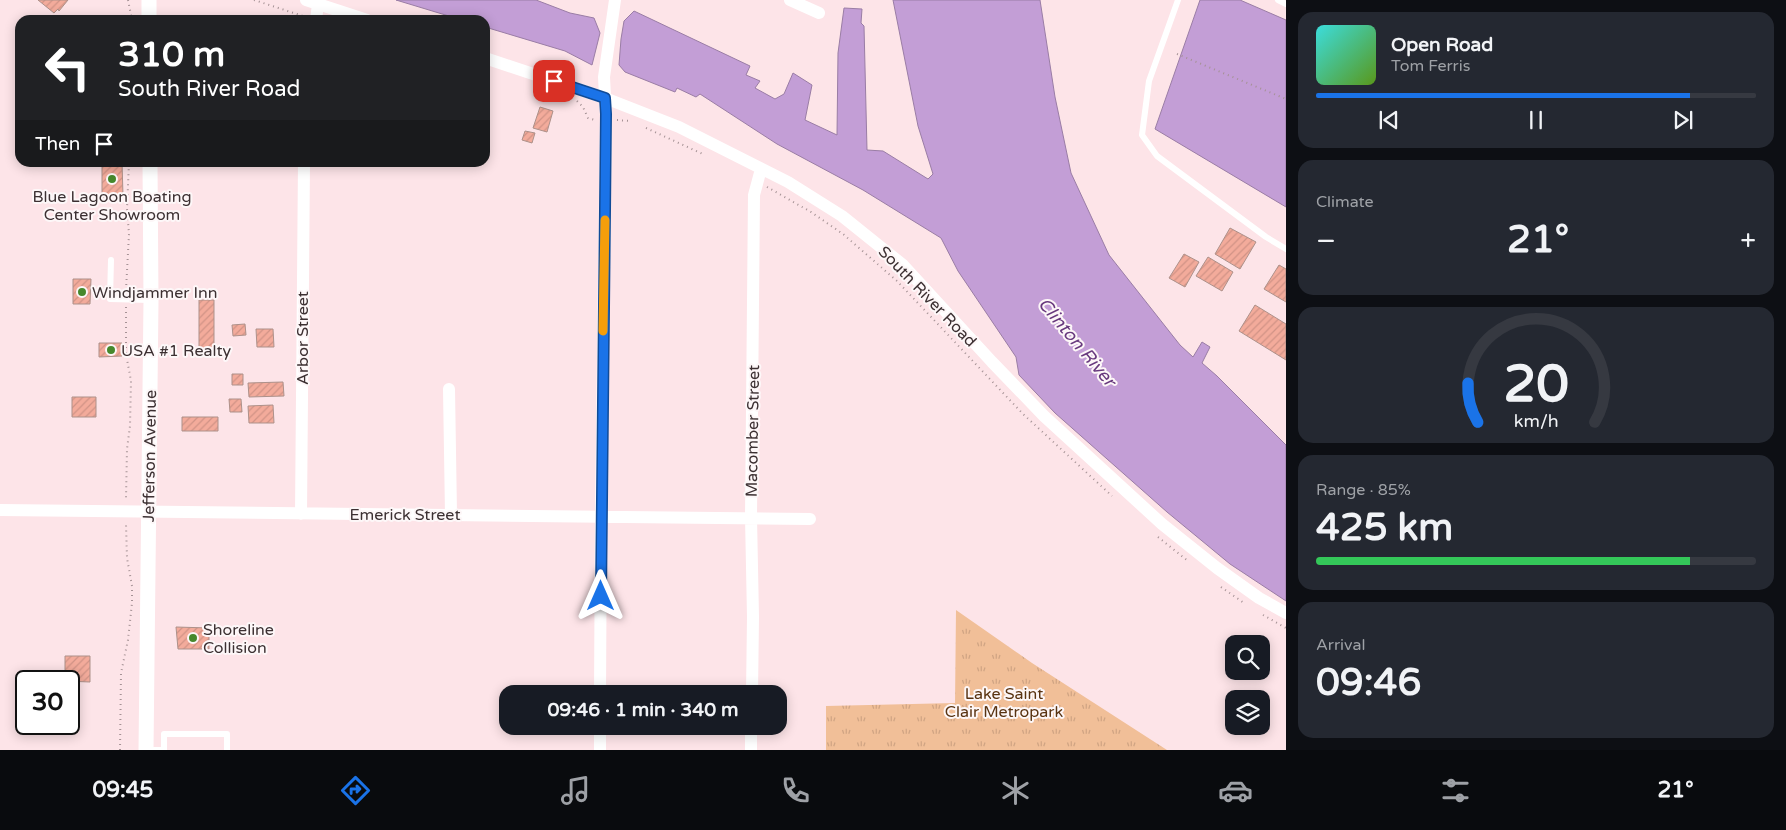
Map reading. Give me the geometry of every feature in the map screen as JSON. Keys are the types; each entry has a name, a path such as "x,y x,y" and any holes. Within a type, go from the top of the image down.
{"street":[{"path":"149,0 149,15"},
{"path":"600,685 606,120 604,77 615,0"},
{"path":"790,0 819,13"},
{"path":"312,2 315,15"},
{"path":"312,2 352,15"},
{"name":"South River Road","path":"490,60 605,98 679,127 788,182 842,216 903,265 1044,416 1110,478 1162,524 1217,568 1259,598 1286,613"},
{"name":"Jefferson Avenue","path":"146,750 151,300 150,167"},
{"name":"Arbor Street","path":"301,514 304,167"},
{"name":"Macomber Street","path":"752,685 751,517 754,195 761,168"},
{"path":"449,389 451,514"},
{"name":"Emerick Street","path":"0,510 149,513 810,518"},
{"path":"600,735 600,750"},
{"path":"751,750 752,735"}],"lane":[{"path":"1178,0 1148,81 1142,135 1157,156 1266,237 1286,249"},
{"path":"1278,0 1286,4"},
{"path":"111,260 110,299 151,300"},
{"path":"146,750 164,750 164,734 227,734 227,750"}],"path":[{"path":"128,0 131,15"},
{"path":"254,0 300,15"},
{"path":"1177,54 1286,99"},
{"path":"572,98 578,102 588,118 594,120 632,121"},
{"path":"641,125 710,157"},
{"path":"126,506 131,381 126,354 129,167"},
{"path":"758,182 811,212 843,234 897,281 1023,414 1112,495"},
{"path":"120,750 121,673 128,640 132,603 132,586 127,558 126,518"},
{"path":"1153,532 1190,562"},
{"path":"1220,586 1251,607"},
{"path":"1258,612 1286,628"}],"green space":[{"name":"Lake Saint Clair Metropark","path":"956,610 1032,663 1167,750 826,750 826,706 955,703"}],"water":[{"path":"396,0 536,0 570,13 594,18 600,33 592,65 565,51 490,28 490,15 446,15"},
{"name":"Clinton River","path":"893,0 1040,0 1055,97 1071,173 1109,255 1180,345 1193,357 1202,342 1210,347 1202,363 1286,445 1286,601 1230,564 1167,512 1055,413 1019,375 1016,357 958,271 941,238 863,190 777,144 700,94 696,97 677,88 675,92 625,72 619,65 624,21 634,11 750,66 746,75 760,81 755,88 775,99 784,94 793,73 812,85 805,120 837,135 838,53 844,8 862,9 867,150 883,151 928,179 933,174 918,126"},
{"path":"1200,0 1240,0 1286,20 1286,207 1155,129"}],"building":[{"path":"38,0 68,0 59,11 58,9 54,13"},
{"path":"540,107 553,111 547,132 533,128"},
{"path":"525,131 535,133 532,143 522,140"},
{"name":"Blue Lagoon Boating Center Showroom","path":"102,167 122,167 123,196 102,197"},
{"path":"1230,228 1256,242 1240,269 1215,254"},
{"path":"1184,254 1199,262 1185,287 1169,278"},
{"path":"1208,257 1233,272 1222,291 1196,276"},
{"path":"1279,265 1286,269 1286,302 1264,289"},
{"name":"Windjammer Inn","path":"73,279 91,279 90,304 73,304"},
{"path":"199,300 214,300 214,349 199,349"},
{"path":"1255,305 1286,324 1286,360 1239,331"},
{"path":"245,324 246,335 233,336 232,325"},
{"path":"256,329 273,329 274,347 257,347"},
{"name":"USA #1 Realty","path":"99,343 122,343 122,356 99,357"},
{"path":"232,374 243,374 243,385 232,385"},
{"path":"283,382 284,396 249,397 248,383"},
{"path":"72,397 96,397 96,417 72,417"},
{"path":"229,399 241,399 242,412 230,412"},
{"path":"273,405 274,423 249,423 248,406"},
{"path":"182,417 218,417 218,431 182,431"},
{"name":"Shoreline Collision","path":"176,627 209,628 209,649 178,649"},
{"path":"65,656 90,656 90,682 80,682 80,670 65,670"}],"slow traffic":[{"path":"603,331 605,220"}],"place":[{"name":"Blue Lagoon Boating Center Showroom","path":"112,179"},
{"name":"Windjammer Inn","path":"82,292"},
{"name":"USA #1 Realty","path":"111,350"},
{"name":"Shoreline Collision","path":"193,638"}],"route":[{"path":"554,81 605,98 601,596"}]}
